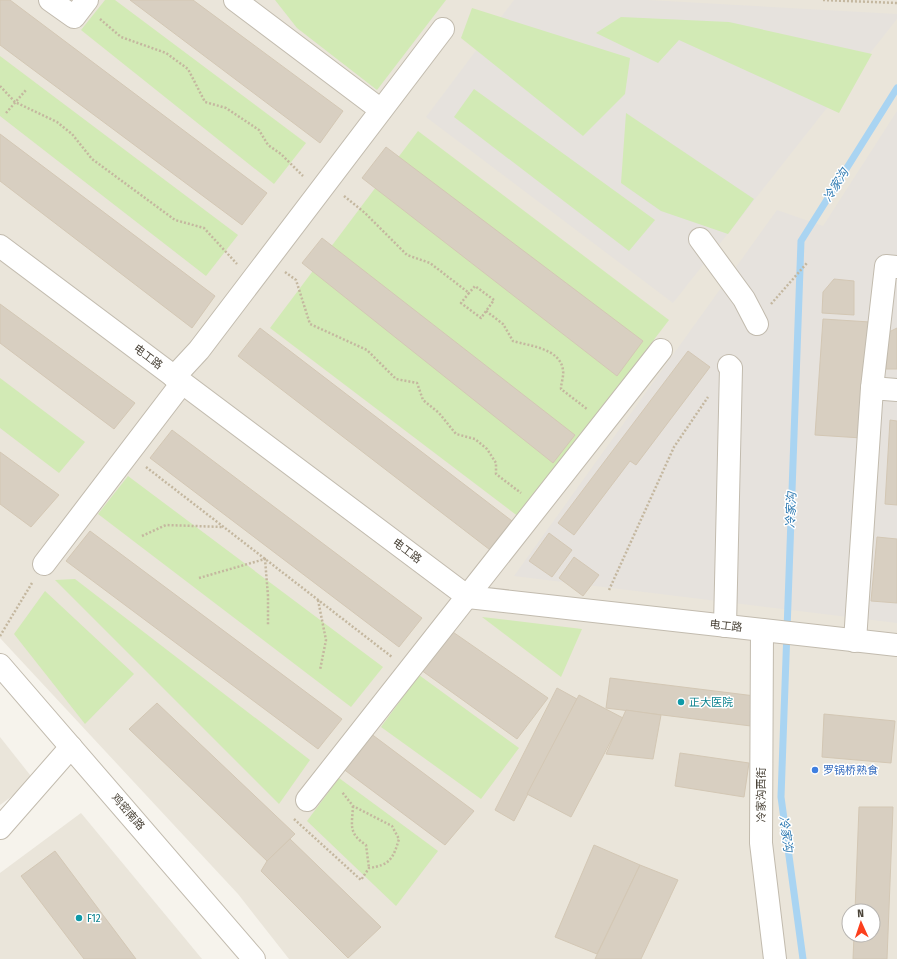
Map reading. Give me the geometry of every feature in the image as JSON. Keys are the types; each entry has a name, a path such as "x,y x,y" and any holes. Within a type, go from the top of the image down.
{"street":[{"path":"50,0 74,17 84,4"},
{"path":"235,0 381,110"},
{"path":"44,564 200,350 443,29"},
{"path":"700,238 744,299 757,324"},
{"name":"电工路","path":"0,246 468,597 897,645"},
{"path":"855,641 872,388 889,307 886,266 897,267"},
{"path":"307,800 661,350"},
{"path":"725,626 731,368 729,366"},
{"path":"872,388 897,390"},
{"name":"冷家沟西街","path":"762,630 761,843 775,959"},
{"name":"鸡密南路","path":"0,665 254,959"},
{"path":"0,828 72,747"}],"path":[{"path":"823,0 897,3"},
{"path":"84,4 122,37 166,53 188,69 205,102 226,108 259,130 268,145 282,154 323,187 365,213 406,255 430,263 469,293"},
{"path":"0,86 15,102 57,122 72,134 92,159 175,220 204,228 252,281"},
{"path":"6,113 26,90"},
{"path":"269,259 296,280 310,324 367,350 396,379 417,382 423,400 439,413 456,434 475,439 487,449 496,463 496,474 539,506"},
{"path":"757,324 771,304 807,263"},
{"path":"475,286 494,300 480,318 461,303 469,293 475,286"},
{"path":"486,311 503,324 513,341 548,351 558,359 563,370 561,389 605,422"},
{"path":"599,612 674,447 729,366"},
{"path":"143,465 410,671"},
{"path":"142,536 166,524 224,527"},
{"path":"199,578 265,559"},
{"path":"265,559 268,596 268,625"},
{"path":"0,636 44,564"},
{"path":"318,600 326,640 320,670"},
{"path":"328,774 353,806 392,826 399,839 394,856 383,866 369,868"},
{"path":"307,800 293,819 361,880 369,868 366,846 358,840 352,831 353,806"}],"shaded area":[{"path":"0,0 897,0 897,959 289,959 238,894 0,638"},
{"path":"514,0 648,0 897,14 897,19 673,303 426,117"},
{"path":"897,111 897,623 514,576 777,210 823,226"},
{"path":"0,737 34,780 0,805"},
{"path":"81,813 202,959 0,959 0,873"}],"green space":[{"path":"105,0 115,0 306,143 274,184 81,30"},
{"path":"275,0 446,0 377,90 297,28"},
{"path":"472,8 630,58 625,94 583,136 461,38"},
{"path":"621,17 729,22 872,54 839,113 679,40 658,63 596,33"},
{"path":"0,56 238,235 206,276 0,116"},
{"path":"474,89 655,220 629,251 454,117"},
{"path":"626,113 754,199 728,234 661,211 621,183"},
{"path":"418,131 669,320 519,517 270,328"},
{"path":"0,378 85,442 59,473 0,428"},
{"path":"128,476 383,667 351,707 98,514"},
{"path":"75,579 310,760 279,804 55,580"},
{"path":"45,591 134,674 85,724 14,634"},
{"path":"482,617 582,629 561,677"},
{"path":"419,675 519,748 481,799 381,727"},
{"path":"339,778 438,851 396,906 307,821"}],"building":[{"path":"0,0 10,0 267,193 242,225 0,45"},
{"path":"130,0 193,0 343,111 320,143"},
{"path":"0,134 215,296 192,328 0,181"},
{"path":"386,147 643,341 617,376 362,178"},
{"path":"322,238 575,435 553,463 302,263"},
{"path":"834,279 854,281 854,315 822,313 823,292"},
{"path":"0,304 135,403 114,429 0,343"},
{"path":"823,319 870,322 862,438 815,435"},
{"path":"260,328 516,524 494,553 238,356"},
{"path":"897,328 897,369 886,369 889,332"},
{"path":"688,351 710,367 636,465 630,461 574,535 558,523"},
{"path":"890,420 897,421 897,505 885,504"},
{"path":"172,430 422,618 399,647 150,458"},
{"path":"0,452 59,495 31,527 0,504"},
{"path":"90,531 342,719 318,749 66,561"},
{"path":"549,533 572,550 552,577 529,561"},
{"path":"877,537 897,539 897,603 871,601"},
{"path":"574,557 599,575 583,596 559,578"},
{"path":"450,630 548,698 517,739 421,670"},
{"name":"正大医院","path":"610,678 755,696 751,726 606,708"},
{"path":"557,688 577,699 514,821 495,810"},
{"path":"579,695 623,718 571,817 527,794"},
{"path":"157,703 295,834 267,861 129,729"},
{"path":"626,710 661,715 653,759 606,754"},
{"path":"824,714 895,721 891,763 822,757"},
{"path":"370,733 474,811 445,845 342,768"},
{"path":"680,753 749,763 744,797 675,786"},
{"path":"859,807 893,807 887,959 853,959 854,943 881,943 881,903 855,903"},
{"path":"290,839 381,927 348,958 261,871 267,861"},
{"path":"594,845 640,865 597,954 555,937"},
{"name":"F12","path":"55,851 136,959 84,959 21,876"},
{"path":"640,865 678,880 641,959 595,959"}],"waterway":[{"name":"冷家沟","path":"803,959 781,797 801,241 897,88"}],"place":[{"name":"正大医院","path":"681,702"},
{"name":"罗锅桥熟食","path":"815,770"},
{"name":"F12","path":"79,918"}]}
